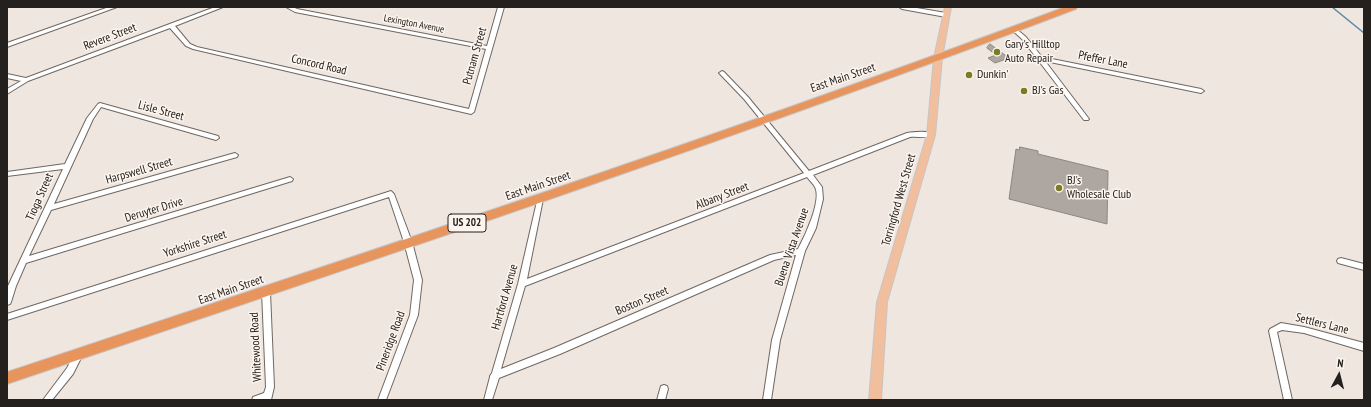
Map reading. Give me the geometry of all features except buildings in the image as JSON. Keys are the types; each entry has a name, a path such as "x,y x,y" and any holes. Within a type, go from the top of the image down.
{"highway":[{"name":"East Main Street","path":"7,378 266,292 408,242 540,199 938,58 1073,7"}],"main road":[{"name":"Torringford West Street","path":"875,400 882,302 931,135 938,58 948,7"}],"street":[{"path":"7,45 114,7"},
{"name":"Revere Street","path":"7,92 26,80 220,7"},
{"name":"Lexington Avenue","path":"289,7 295,10 489,48"},
{"name":"Putnam Street","path":"471,112 501,7"},
{"path":"902,7 946,15"},
{"name":"Concord Road","path":"171,25 188,45 195,48 471,112"},
{"path":"1014,29 1024,38 1042,60 1086,119"},
{"name":"Pfeffer Lane","path":"1042,60 1201,91"},
{"name":"Buena Vista Avenue","path":"722,72 764,119 819,186 820,199 812,228 801,251 776,340 768,400"},
{"path":"7,76 26,80"},
{"name":"Lisle Street","path":"100,106 216,138"},
{"name":"Tioga Street","path":"7,302 67,166 90,118 100,106"},
{"name":"Albany Street","path":"522,284 909,135 931,135"},
{"name":"Harpswell Street","path":"49,208 235,155"},
{"path":"7,174 67,166"},
{"name":"Deruyter Drive","path":"24,261 290,179"},
{"name":"Yorkshire Street","path":"7,317 391,194 408,242"},
{"name":"Hartford Avenue","path":"488,400 522,284 540,199"},
{"name":"Pineridge Road","path":"382,400 414,315 418,280 408,242"},
{"name":"Boston Street","path":"494,376 557,351 774,257 801,251"},
{"path":"1341,261 1364,267"},
{"name":"Whitewood Road","path":"266,292 270,387 268,398"},
{"name":"Settlers Lane","path":"1288,400 1274,331 1281,326 1304,330 1364,347"},
{"path":"47,400 70,371 79,354"},
{"path":"662,400 664,389"},
{"path":"256,400 268,398"}],"waterway":[{"path":"1332,7 1364,33"}],"place":[{"name":"Gary's Hilltop Auto Repair","path":"997,52"},
{"name":"Dunkin'","path":"969,75"},
{"name":"BJ's Gas","path":"1024,91"},
{"name":"BJ's Wholesale Club","path":"1059,188"}]}
